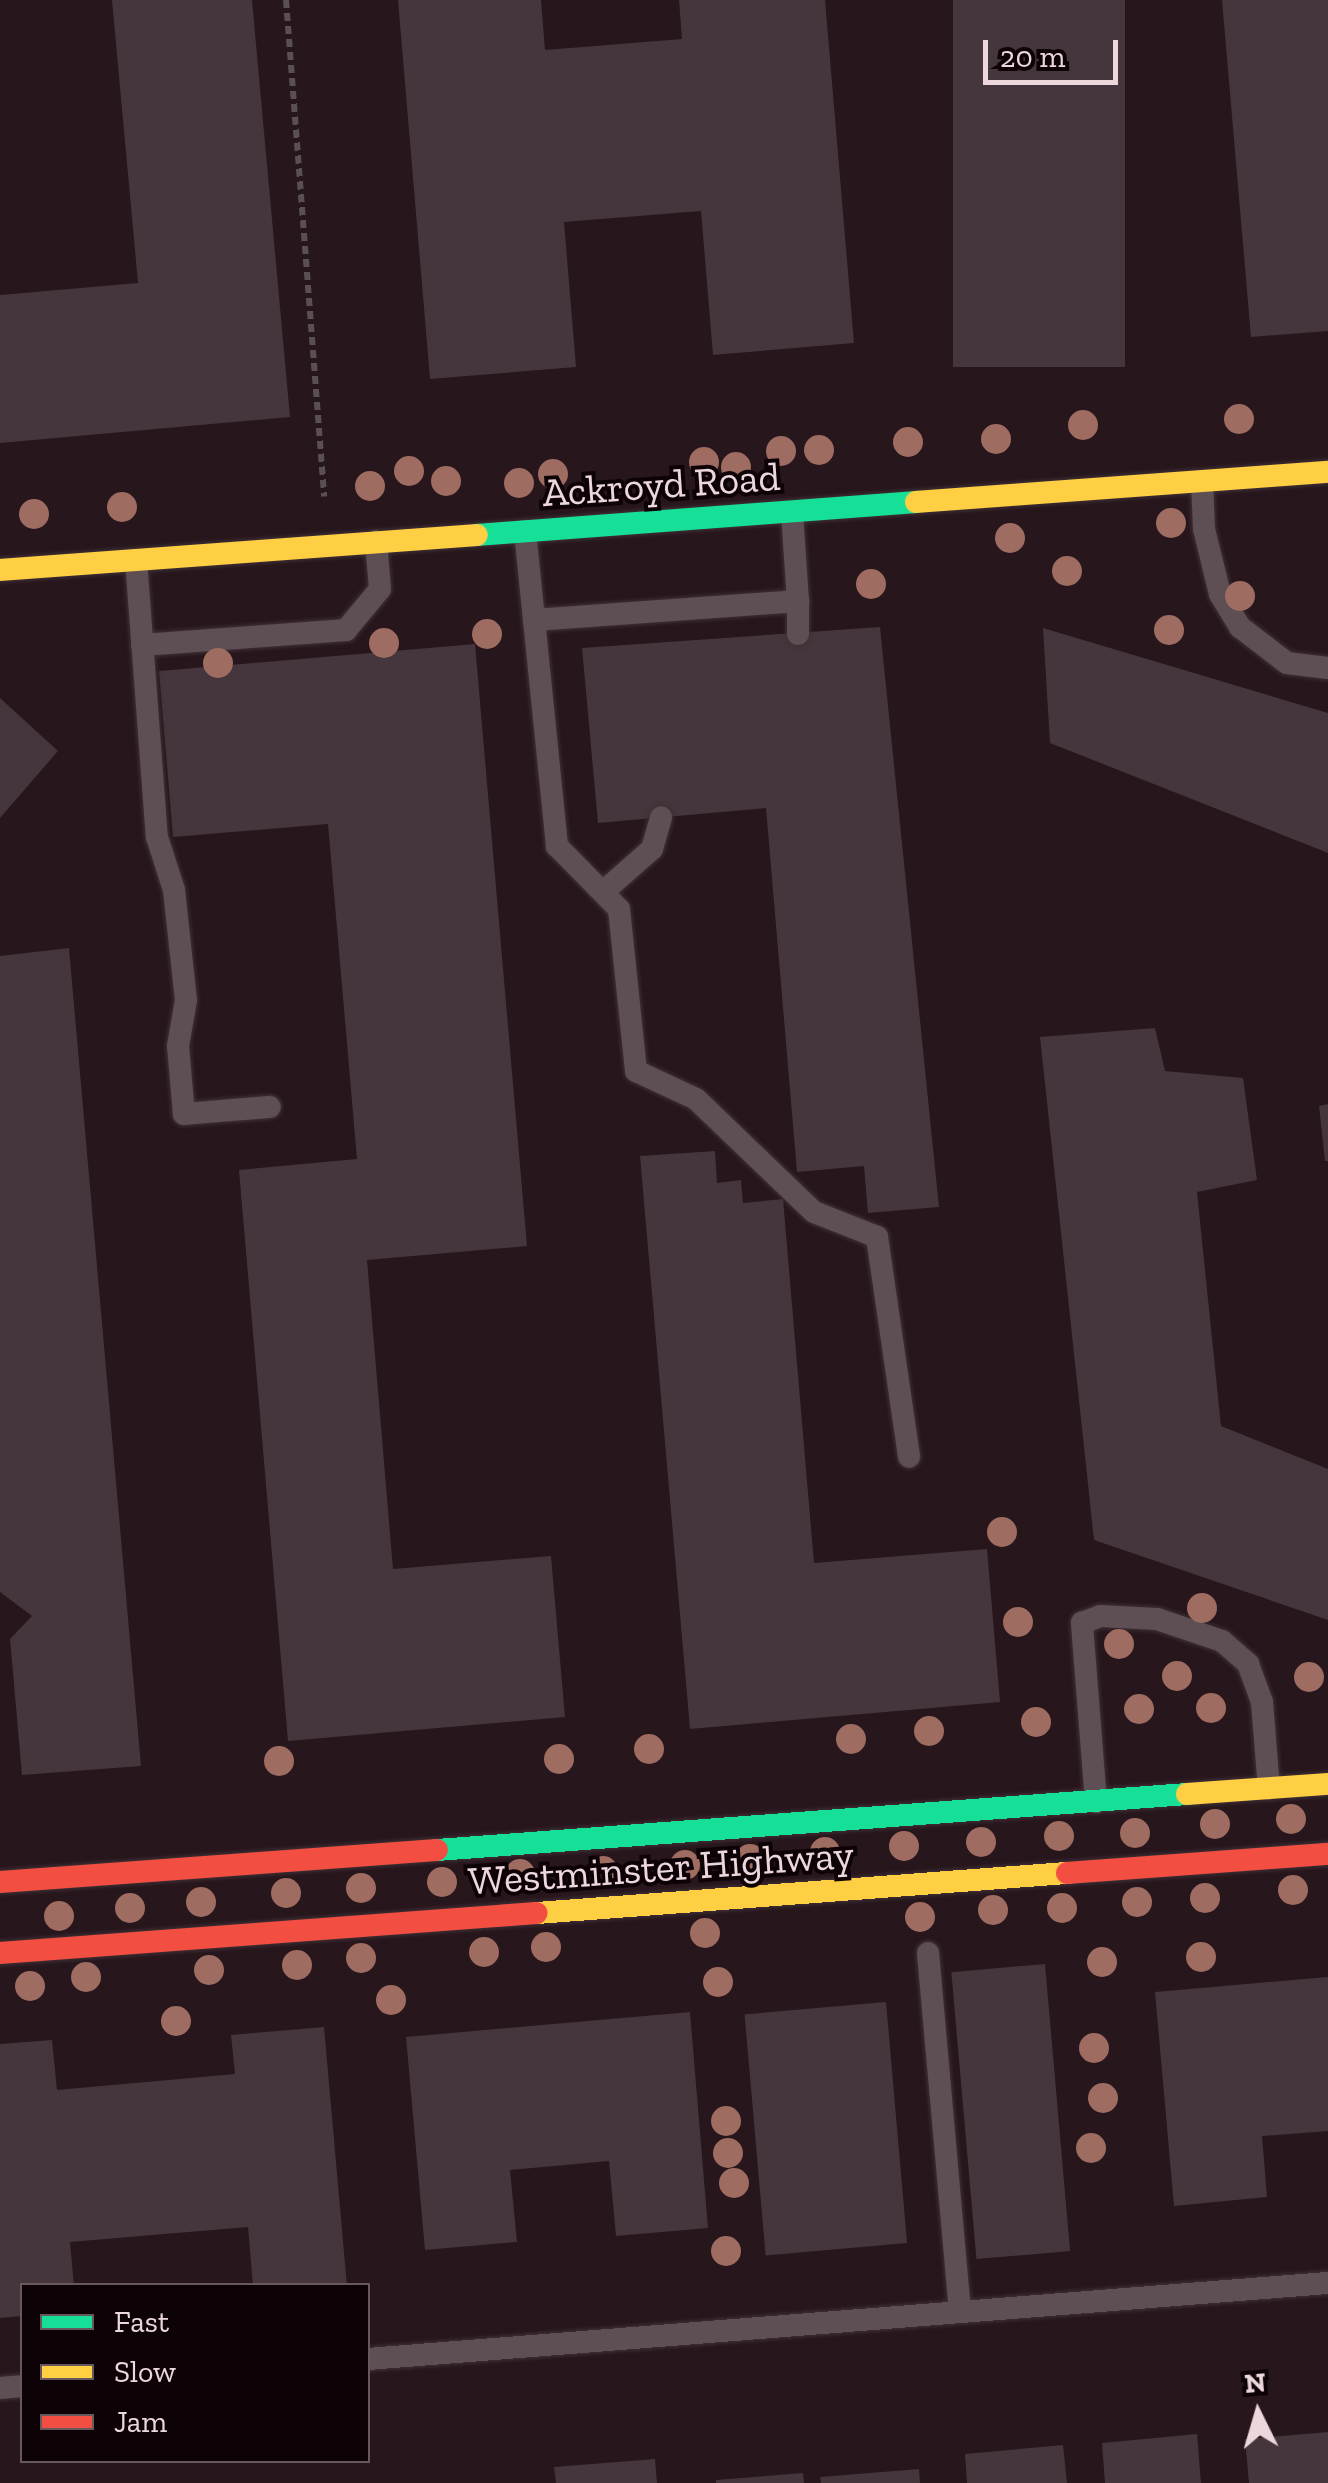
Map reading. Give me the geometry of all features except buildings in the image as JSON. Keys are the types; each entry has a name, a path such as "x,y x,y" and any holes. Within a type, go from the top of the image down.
{"main road":[{"name":"Ackroyd Road","path":"0,570 1328,472"},
{"name":"Westminster Highway","path":"0,1882 1328,1784"},
{"name":"Westminster Highway","path":"0,1953 1328,1854"}],"lane":[{"path":"1202,481 1204,529 1216,578 1240,627 1288,664 1328,668"},
{"path":"792,512 798,634"},
{"path":"525,531 557,846 619,908 636,1071 696,1099 814,1212 877,1237 908,1457"},
{"path":"142,645 346,630 380,589 376,542"},
{"path":"136,560 157,837 174,890 186,1000 178,1046 184,1114 270,1107"},
{"path":"534,620 798,601"},
{"path":"602,892 652,850 662,817"},
{"path":"1096,1802 1082,1623 1100,1616 1157,1618 1222,1642 1248,1664 1262,1702 1270,1789"},
{"path":"928,1954 960,2312"},
{"path":"370,2359 1328,2284"}],"path":[{"path":"286,0 325,502"}],"traffic: fast":[{"path":"477,535 916,502"},
{"path":"437,1850 1187,1794"}],"traffic: slow":[{"path":"916,502 1328,472"},
{"path":"0,570 477,535"},
{"path":"1187,1794 1328,1784"},
{"path":"537,1913 1067,1873"}],"traffic: jam":[{"path":"0,1882 437,1850"},
{"path":"1067,1873 1328,1854"},
{"path":"0,1953 537,1913"}]}
